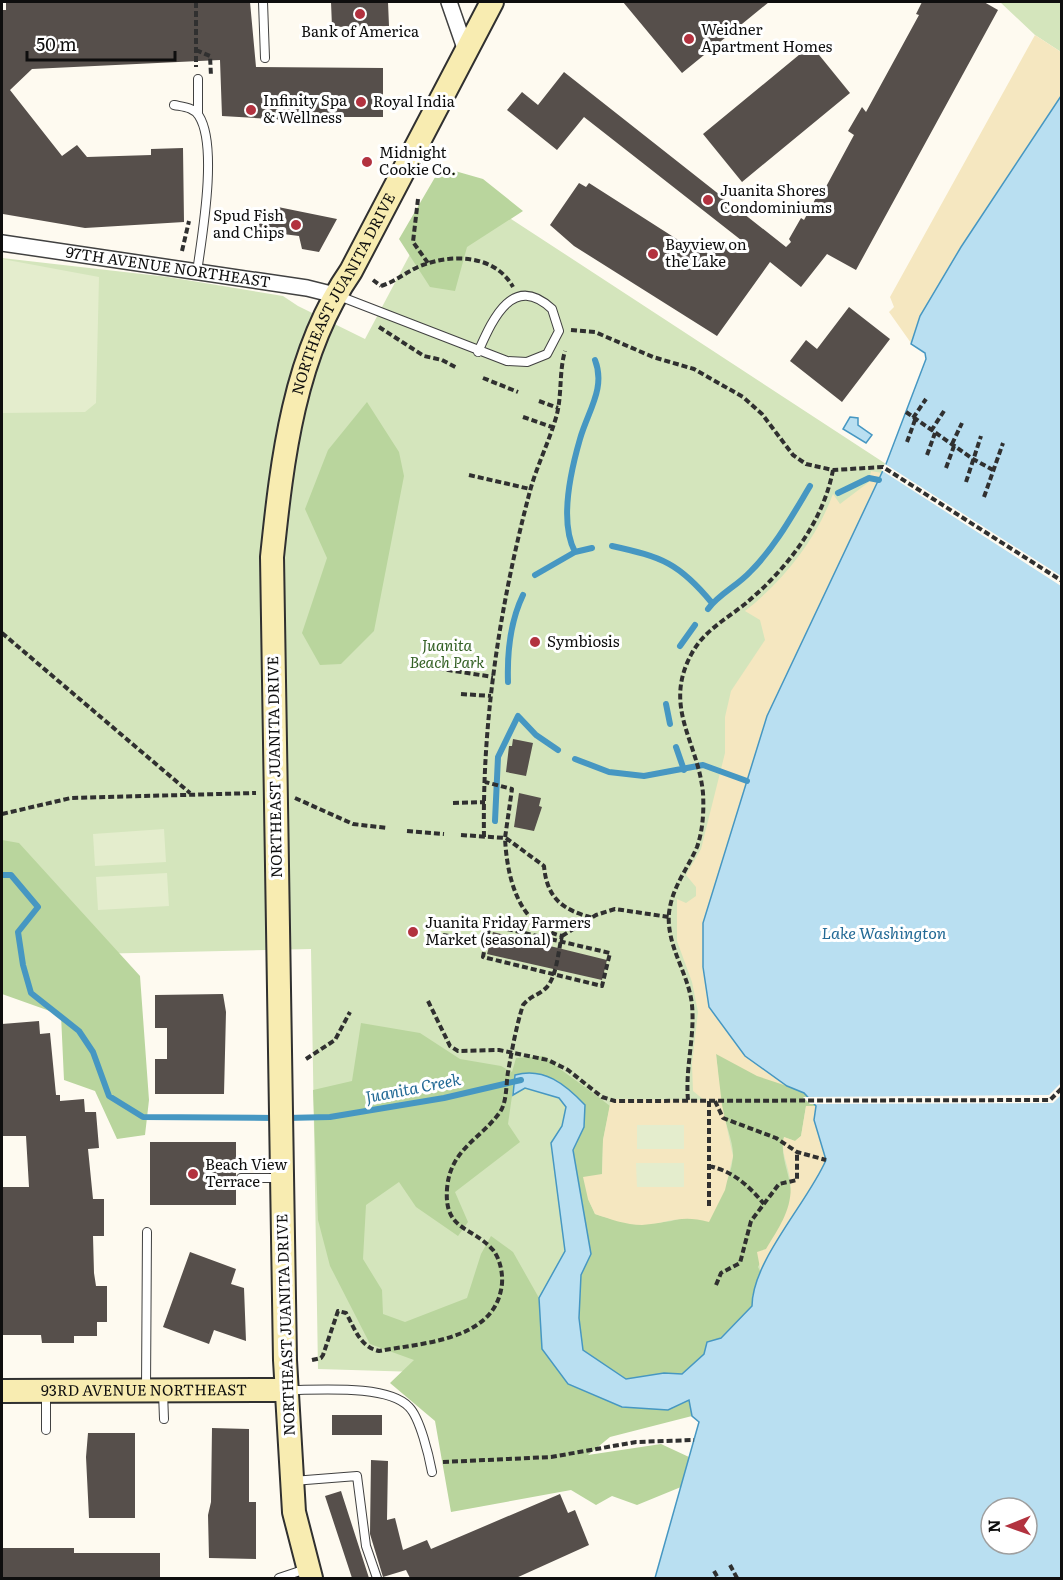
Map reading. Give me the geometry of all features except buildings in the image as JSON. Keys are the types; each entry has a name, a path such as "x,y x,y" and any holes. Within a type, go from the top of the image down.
{"main road":[{"name":"NORTHEAST JUANITA DRIVE","path":"309,1574 294,1512 286,1389 272,557 280,478 304,373 335,294 351,271 492,2"},
{"name":"93RD AVENUE NORTHEAST","path":"2,1391 286,1389"}],"street":[{"path":"449,2 466,51"},
{"name":"97TH AVENUE NORTHEAST","path":"2,243 150,271 197,272 335,294"}],"lane":[{"path":"263,2 265,58"},
{"path":"197,272 205,214 208,160 204,127 198,114 198,79"},
{"path":"174,105 188,107 198,114"},
{"path":"335,294 478,352 517,362 537,359 548,354 559,331 552,309 535,297 512,299 495,314 478,352"},
{"path":"241,1178 282,1178"},
{"path":"147,1232 155,1390 164,1419"},
{"path":"286,1389 379,1391 409,1407 427,1445 432,1472"},
{"path":"46,1391 46,1430"},
{"path":"291,1481 357,1476 366,1546 377,1578"},
{"path":"279,1578 309,1574"}],"path":[{"path":"196,2 196,65"},
{"path":"418,199 413,242 428,263"},
{"path":"381,286 428,263 460,259 478,260 501,271 513,287 520,286"},
{"path":"373,280 381,286"},
{"path":"379,295 381,286"},
{"path":"568,322 568,333 595,332 652,357 694,369 713,379 743,397 762,414 793,455 806,464 833,470 883,467 1062,581"},
{"path":"376,326 424,356 442,360 457,368"},
{"path":"484,837 491,696 507,587 530,489 558,408 561,368 566,348"},
{"path":"483,378 518,392"},
{"path":"908,442 914,419 926,399"},
{"path":"539,401 558,408"},
{"path":"927,455 933,432 944,411"},
{"path":"906,412 973,459 993,470"},
{"path":"523,417 552,427"},
{"path":"946,468 962,423"},
{"path":"966,482 981,436"},
{"path":"984,497 1003,443"},
{"path":"688,1100 686,1070 692,1037 692,1003 672,939 669,917 674,887 697,847 703,824 701,787 679,703 682,678 691,654 699,642 766,585 798,549 823,507 833,470"},
{"path":"469,475 530,489"},
{"path":"2,633 191,794"},
{"path":"429,667 493,677"},
{"path":"461,694 491,696"},
{"path":"488,783 512,789 505,838 512,882 528,915 538,928 561,939"},
{"path":"2,814 71,798 257,794"},
{"path":"293,798 353,824 387,828"},
{"path":"453,803 485,802"},
{"path":"407,831 444,834"},
{"path":"461,835 505,838 544,866 552,898 562,907 593,918"},
{"path":"312,1360 321,1358 323,1355 338,1311 346,1313 369,1349 379,1351 465,1333 492,1313 500,1297 503,1280 495,1252 461,1228 451,1215 448,1203 451,1167 469,1141 502,1110 523,1005 530,997 546,988 553,974 561,939 600,911 615,909 669,917"},
{"path":"490,925 561,939 610,953 602,986 483,957 490,925"},
{"path":"443,935 486,942"},
{"path":"428,1000 450,1046 458,1052 513,1052 548,1060 568,1070 602,1097 615,1101 1050,1100 1062,1088"},
{"path":"306,1059 335,1040 350,1012"},
{"path":"709,1101 709,1206"},
{"path":"715,1101 723,1118 776,1138 797,1152 826,1160"},
{"path":"716,1285 721,1273 740,1263 752,1221 779,1184 797,1180 797,1152"},
{"path":"709,1166 720,1168 746,1183 764,1204"},
{"path":"431,1462 551,1457 636,1442 694,1440"},
{"path":"730,1565 737,1578"},
{"path":"714,1571 718,1578"}],"green space":[{"path":"1000,2 1061,2 1061,52 1035,35"},
{"path":"441,167 483,179 523,211 467,247 455,291 430,287 399,239"},
{"name":"Juanita Beach Park","path":"450,179 886,464 807,628 804,1093 821,1137 752,1297 752,1306 687,1380 318,1369 311,949 2,956 2,258 168,277 283,296 298,306 365,339"},
{"path":"2,259 99,277 96,403 85,412 2,413"},
{"path":"367,402 399,452 404,476 374,631 341,664 320,665 302,633 327,558 305,509 328,450"},
{"path":"164,829 166,862 95,866 93,834"},
{"path":"2,840 19,843 140,976 149,1100 145,1135 117,1139 95,1091 64,1080 61,1015 2,994"},
{"path":"167,873 169,906 98,910 96,877"},
{"path":"361,1023 420,1033 460,1059 501,1066 512,1072 516,1058 544,1056 602,1099 610,1106 603,1140 602,1174 588,1199 595,1214 616,1220 660,1223 681,1218 700,1210 716,1198 727,1180 733,1151 722,1108 716,1053 804,1093 816,1106 806,1106 801,1136 795,1141 784,1137 783,1154 791,1189 790,1206 784,1222 758,1267 761,1273 752,1297 752,1306 682,1375 664,1373 626,1379 583,1350 579,1318 581,1275 591,1254 573,1150 584,1127 568,1091 555,1079 545,1076 515,1075 508,1124 520,1142 455,1192 468,1222 458,1236 416,1207 399,1182 366,1205 363,1259 382,1290 383,1314 405,1322 467,1298 481,1254 491,1236 513,1252 539,1298 542,1349 553,1362 689,1400 692,1416 610,1437 588,1455 661,1444 689,1457 681,1487 637,1505 612,1496 596,1505 571,1490 451,1512 435,1421 390,1383 414,1360 370,1344 330,1266 318,1220 313,1090 352,1081"},
{"path":"637,1125 684,1125 684,1149 637,1149"},
{"path":"636,1163 684,1163 684,1187 637,1187"}],"sand":[{"path":"1035,35 1061,52 1061,96 961,247 920,316 911,343 889,312 894,307 890,297"},
{"path":"871,471 882,473 767,716 703,923 709,1007 745,1056 787,1086 757,1076 716,1054 722,1105 733,1156 725,1190 709,1222 682,1219 636,1225 595,1214 588,1199 583,1177 602,1174 603,1140 611,1099 704,1100 693,1091 692,1064 698,1012 692,982 677,941 677,899 686,903 696,896 696,887 686,875 701,849 725,753 725,717 731,691 765,640 760,620 745,611 772,587 797,558 826,511 833,494 840,504 869,482"},
{"path":"806,1106 816,1106 814,1120 826,1160 761,1273 757,1252 766,1249 771,1241 785,1216 790,1199 790,1179 783,1147 784,1137 795,1141 801,1136"}],"water":[{"name":"Lake Washington","path":"1061,96 1061,1578 655,1578 699,1422 692,1416 689,1400 668,1410 622,1407 568,1384 542,1349 539,1298 565,1251 551,1143 562,1126 566,1107 559,1098 525,1088 513,1095 515,1075 535,1073 545,1075 570,1090 585,1105 584,1127 573,1150 591,1254 581,1275 579,1318 583,1350 626,1379 664,1373 682,1374 704,1354 707,1342 721,1338 752,1306 754,1289 761,1270 826,1160 814,1120 816,1106 804,1093 787,1086 745,1056 709,1007 703,967 703,923 767,716 886,464 926,359 925,353 911,344 920,316 961,247"},
{"path":"850,417 858,418 858,425 872,435 866,443 843,429"}],"pier":[{"path":"885,464 1061,576 1061,586 881,470"},
{"path":"1061,1083 1061,1095 1053,1103 810,1104 803,1097 1049,1095"}],"waterway":[{"path":"575,552 568,526 568,496 583,429 597,390 598,370 595,360"},
{"path":"838,493 869,478 879,480"},
{"path":"708,609 759,562 783,531 810,486"},
{"path":"612,546 657,558 679,570 712,603"},
{"path":"535,575 575,552 592,548"},
{"path":"508,682 510,637 523,595"},
{"path":"680,646 695,625"},
{"path":"666,704 670,724"},
{"path":"495,821 498,757 518,716 536,735 558,750"},
{"path":"676,747 684,770"},
{"path":"575,759 609,772 644,776 703,765 747,781"},
{"name":"Juanita Creek","path":"2,875 11,875 38,907 18,932 23,965 31,993 79,1031 93,1052 109,1096 143,1117 276,1118"},
{"name":"Juanita Creek","path":"286,1118 330,1117 444,1098 521,1080"}],"place":[{"name":"Bank of America","path":"360,14"},
{"name":"Weidner Apartment Homes","path":"689,39"},
{"name":"Royal India","path":"361,102"},
{"name":"Infinity Spa & Wellness","path":"251,110"},
{"name":"Midnight Cookie Co.","path":"367,162"},
{"name":"Juanita Shores Condominiums","path":"708,200"},
{"name":"Spud Fish and Chips","path":"296,225"},
{"name":"Bayview on the Lake","path":"653,254"},
{"name":"Symbiosis","path":"535,642"},
{"name":"Juanita Friday Farmers Market (seasonal)","path":"413,932"},
{"name":"Beach View Terrace","path":"193,1174"}]}
